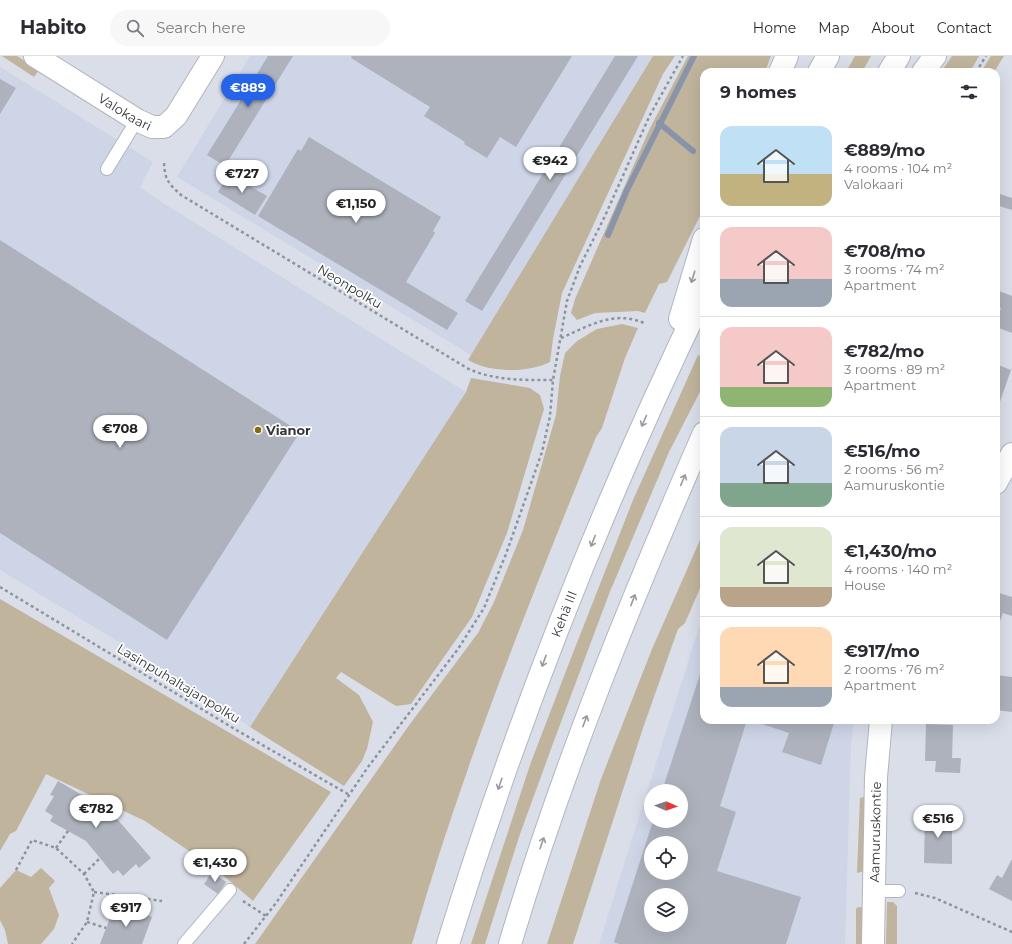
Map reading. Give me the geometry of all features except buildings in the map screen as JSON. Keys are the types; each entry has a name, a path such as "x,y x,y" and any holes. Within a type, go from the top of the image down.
{"main road":[{"name":"Valokaari","path":"35,56 137,120 152,127 164,127 176,116 213,56"},
{"path":"782,68 787,56"},
{"path":"821,68 828,56"},
{"path":"891,68 898,56"},
{"path":"926,68 935,56"},
{"path":"660,386 700,252"},
{"name":"Kehä III","path":"448,944 472,865 513,745 552,641 618,478 700,302"},
{"path":"510,944 529,880 571,757 629,609 700,442"},
{"path":"1000,476 1012,454"},
{"name":"Aamuruskontie","path":"873,944 876,777 882,724"},
{"path":"516,944 529,880"}],"lane":[{"path":"107,169 137,120"},
{"path":"184,944 230,890"},
{"path":"875,891 899,891"}],"path":[{"path":"244,944 266,916 348,794 458,649 484,608 506,554 542,452 550,416 553,380 567,301 580,266 605,216 650,116 683,56"},
{"path":"978,68 986,56"},
{"name":"Neonpolku","path":"164,163 164,176 169,184 181,195 467,368 480,374 507,379 553,380"},
{"path":"561,338 602,320 629,319 646,324"},
{"name":"Lasinpuhaltajanpolku","path":"0,587 238,731 348,794"},
{"path":"56,848 68,831"},
{"path":"16,870 32,840 56,848 84,874 94,892 87,922 72,944"},
{"path":"84,874 100,858"},
{"path":"230,890 249,906 266,916"},
{"path":"94,892 162,901"},
{"path":"914,893 935,898 1012,932"},
{"path":"87,922 106,928"}],"shaded area":[{"path":"2,56 17,56 39,70 34,77"},
{"path":"250,56 663,56 477,362 471,355 177,177"},
{"path":"653,56 675,56 663,74 562,293 550,362 531,368 509,370 487,367 468,360 471,355"},
{"path":"688,56 771,56 766,68 700,68 700,216 667,282 659,284 645,313 638,311 595,313 577,320 571,313 575,299 650,128"},
{"path":"855,56 871,56 864,68 848,68"},
{"path":"952,56 979,56 972,68 944,68"},
{"path":"991,56 1004,56 996,68 984,68"},
{"path":"0,67 153,162 140,187 160,201 466,392 250,727 152,662 0,570"},
{"path":"622,324 638,328 625,358 602,428 596,437 497,688 452,815 412,944 255,944 410,724 478,633 494,602 523,530 556,415 560,376 565,353 577,341 597,329"},
{"path":"698,355 700,356 700,392 669,452 609,594 519,837 485,944 471,944 531,762 633,500"},
{"path":"471,378 530,388 540,395 544,409 507,533 472,617 411,704 396,706 341,672 336,678 359,695 373,722 367,749 362,761 344,786 250,727 466,392"},
{"path":"700,540 700,588 685,623 678,629 643,728 573,944 547,944 601,779 652,649"},
{"path":"0,599 331,792 253,901 217,870 145,821 46,774 16,831 10,834 0,851"},
{"path":"699,627 700,724 854,724 851,744 845,944 599,944 644,801 644,828 688,828 688,784 649,784"},
{"path":"860,798 868,798 864,871 857,873"},
{"path":"41,868 55,881 49,888 59,915 54,929 41,944 8,944 5,930 0,920 0,888 16,870 31,877"},
{"path":"887,902 893,902 897,906 897,944 886,944"},
{"path":"858,907 865,908 864,944 856,944 856,909"}],"waterway":[{"path":"608,235 627,190 694,56"},
{"path":"659,123 693,151"}],"place":[{"name":"Vianor","path":"258,430"}]}
